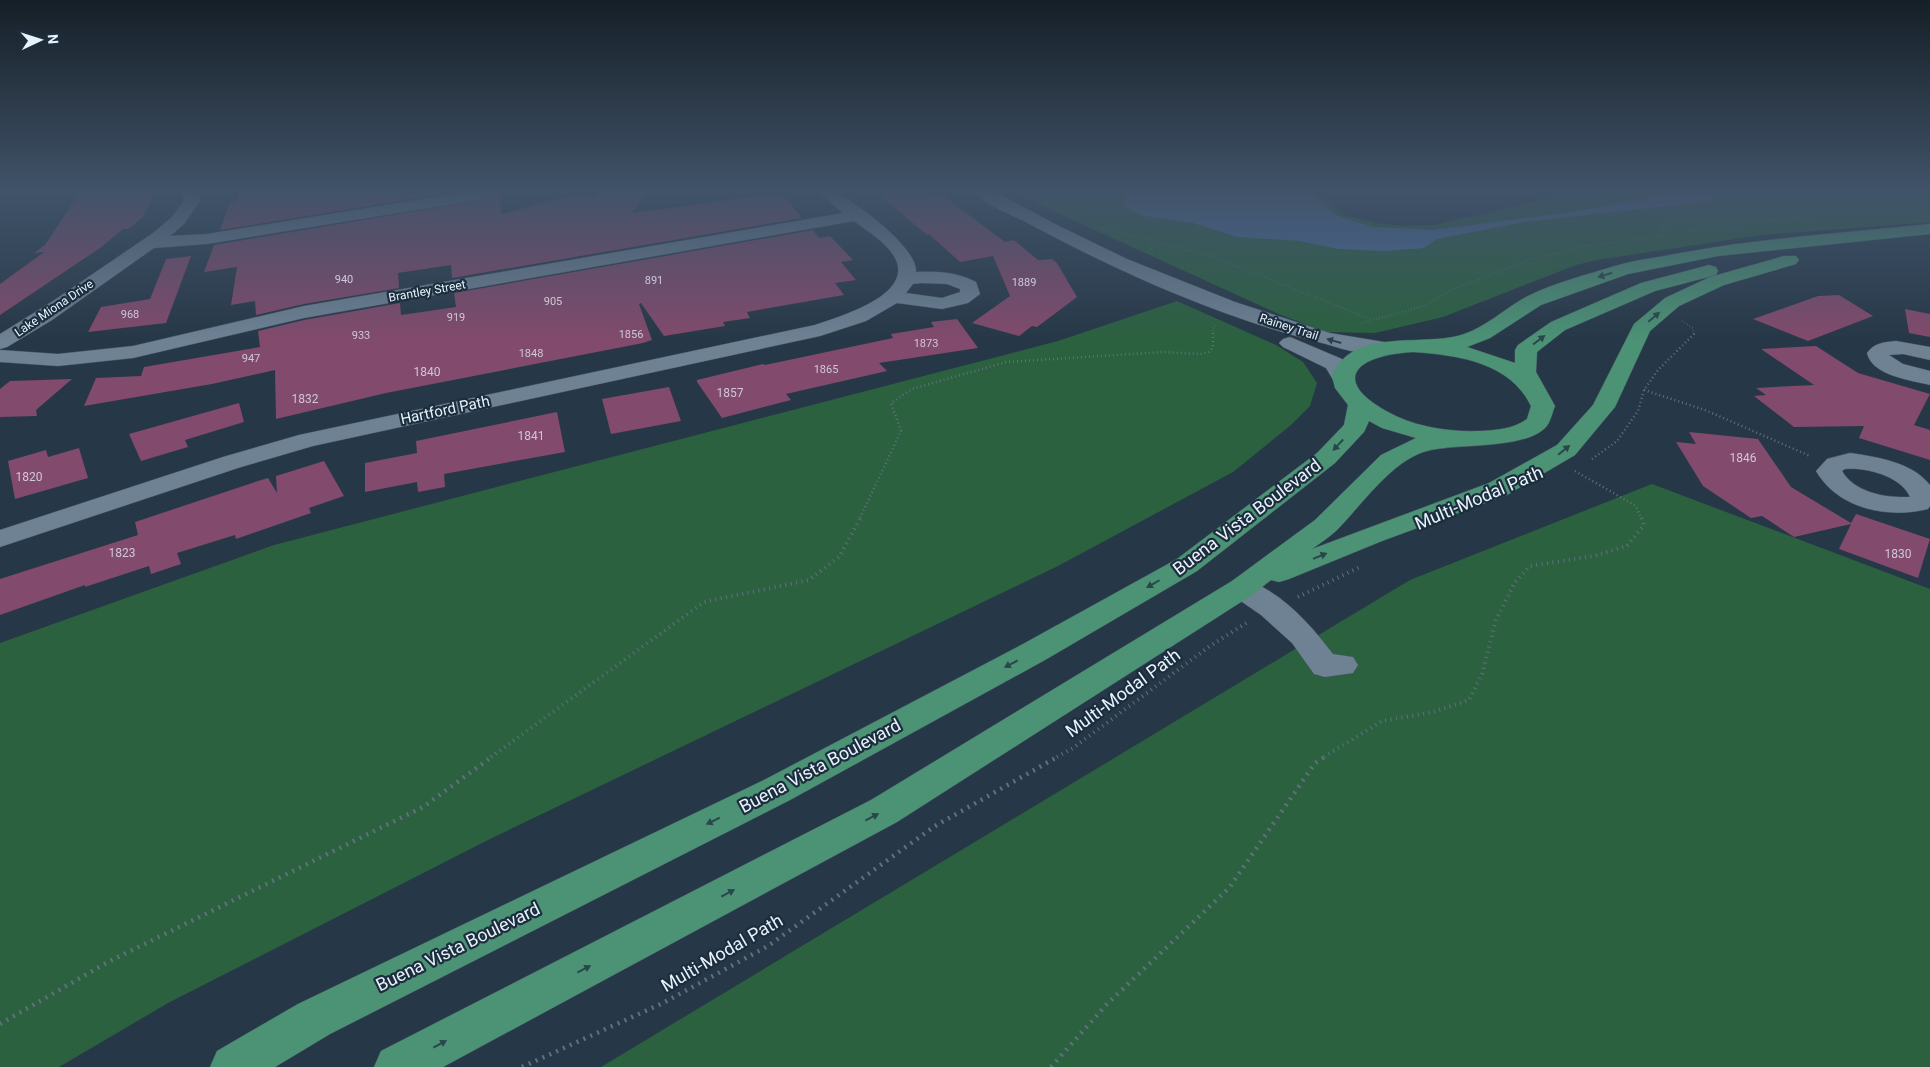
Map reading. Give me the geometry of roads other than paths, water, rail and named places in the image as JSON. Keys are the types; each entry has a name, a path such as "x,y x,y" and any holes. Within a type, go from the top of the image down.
{"main road":[{"path":"1807,242 1718,251 1624,269 1534,301 1482,334 1465,341 1430,347 1382,348 1361,354 1347,365 1351,391 1385,419 1410,428 1457,438 1492,439 1520,433 1538,421 1543,406 1525,372 1526,350 1558,326 1648,287 1705,271 1790,260 1911,248"},
{"path":"1242,588 1372,535 1498,489 1566,450 1603,407 1641,328 1672,302 1717,281 1790,260"},
{"path":"1430,347 1456,351 1488,360 1522,378 1535,390"},
{"name":"Buena Vista Boulevard","path":"233,1067 314,1019 777,790 1034,652 1187,565 1326,458 1356,427 1351,391"},
{"path":"397,1067 884,811 1242,588 1325,526 1390,460 1418,445 1457,438"}],"street":[{"path":"148,242 152,242"},
{"name":"Lake Miona Drive","path":"0,342 44,316 148,242"},
{"name":"Brantley Street","path":"0,356 58,360 124,354 312,311 707,242"},
{"path":"890,242 904,257 906,278 949,278 961,281 969,286 970,294 959,302 939,304 892,296"},
{"name":"Rainey Trail","path":"1076,242 1197,296 1234,317 1334,364 1351,391"},
{"name":"Hartford Path","path":"0,539 272,450 352,430 820,330 867,313 900,290 906,278"},
{"name":"Rainey Trail","path":"1197,296 1336,342 1382,348"},
{"path":"1930,354 1897,348 1881,350 1878,353 1879,358 1895,369 1930,378"},
{"path":"1850,461 1878,466 1906,477 1916,484 1927,499 1897,506 1865,498 1839,485 1829,471 1832,466 1850,461"},
{"path":"1242,588 1272,608 1303,636 1325,666 1342,665"}],"water":[{"path":"1304,242 1433,242 1424,248 1385,251 1338,249"}]}
